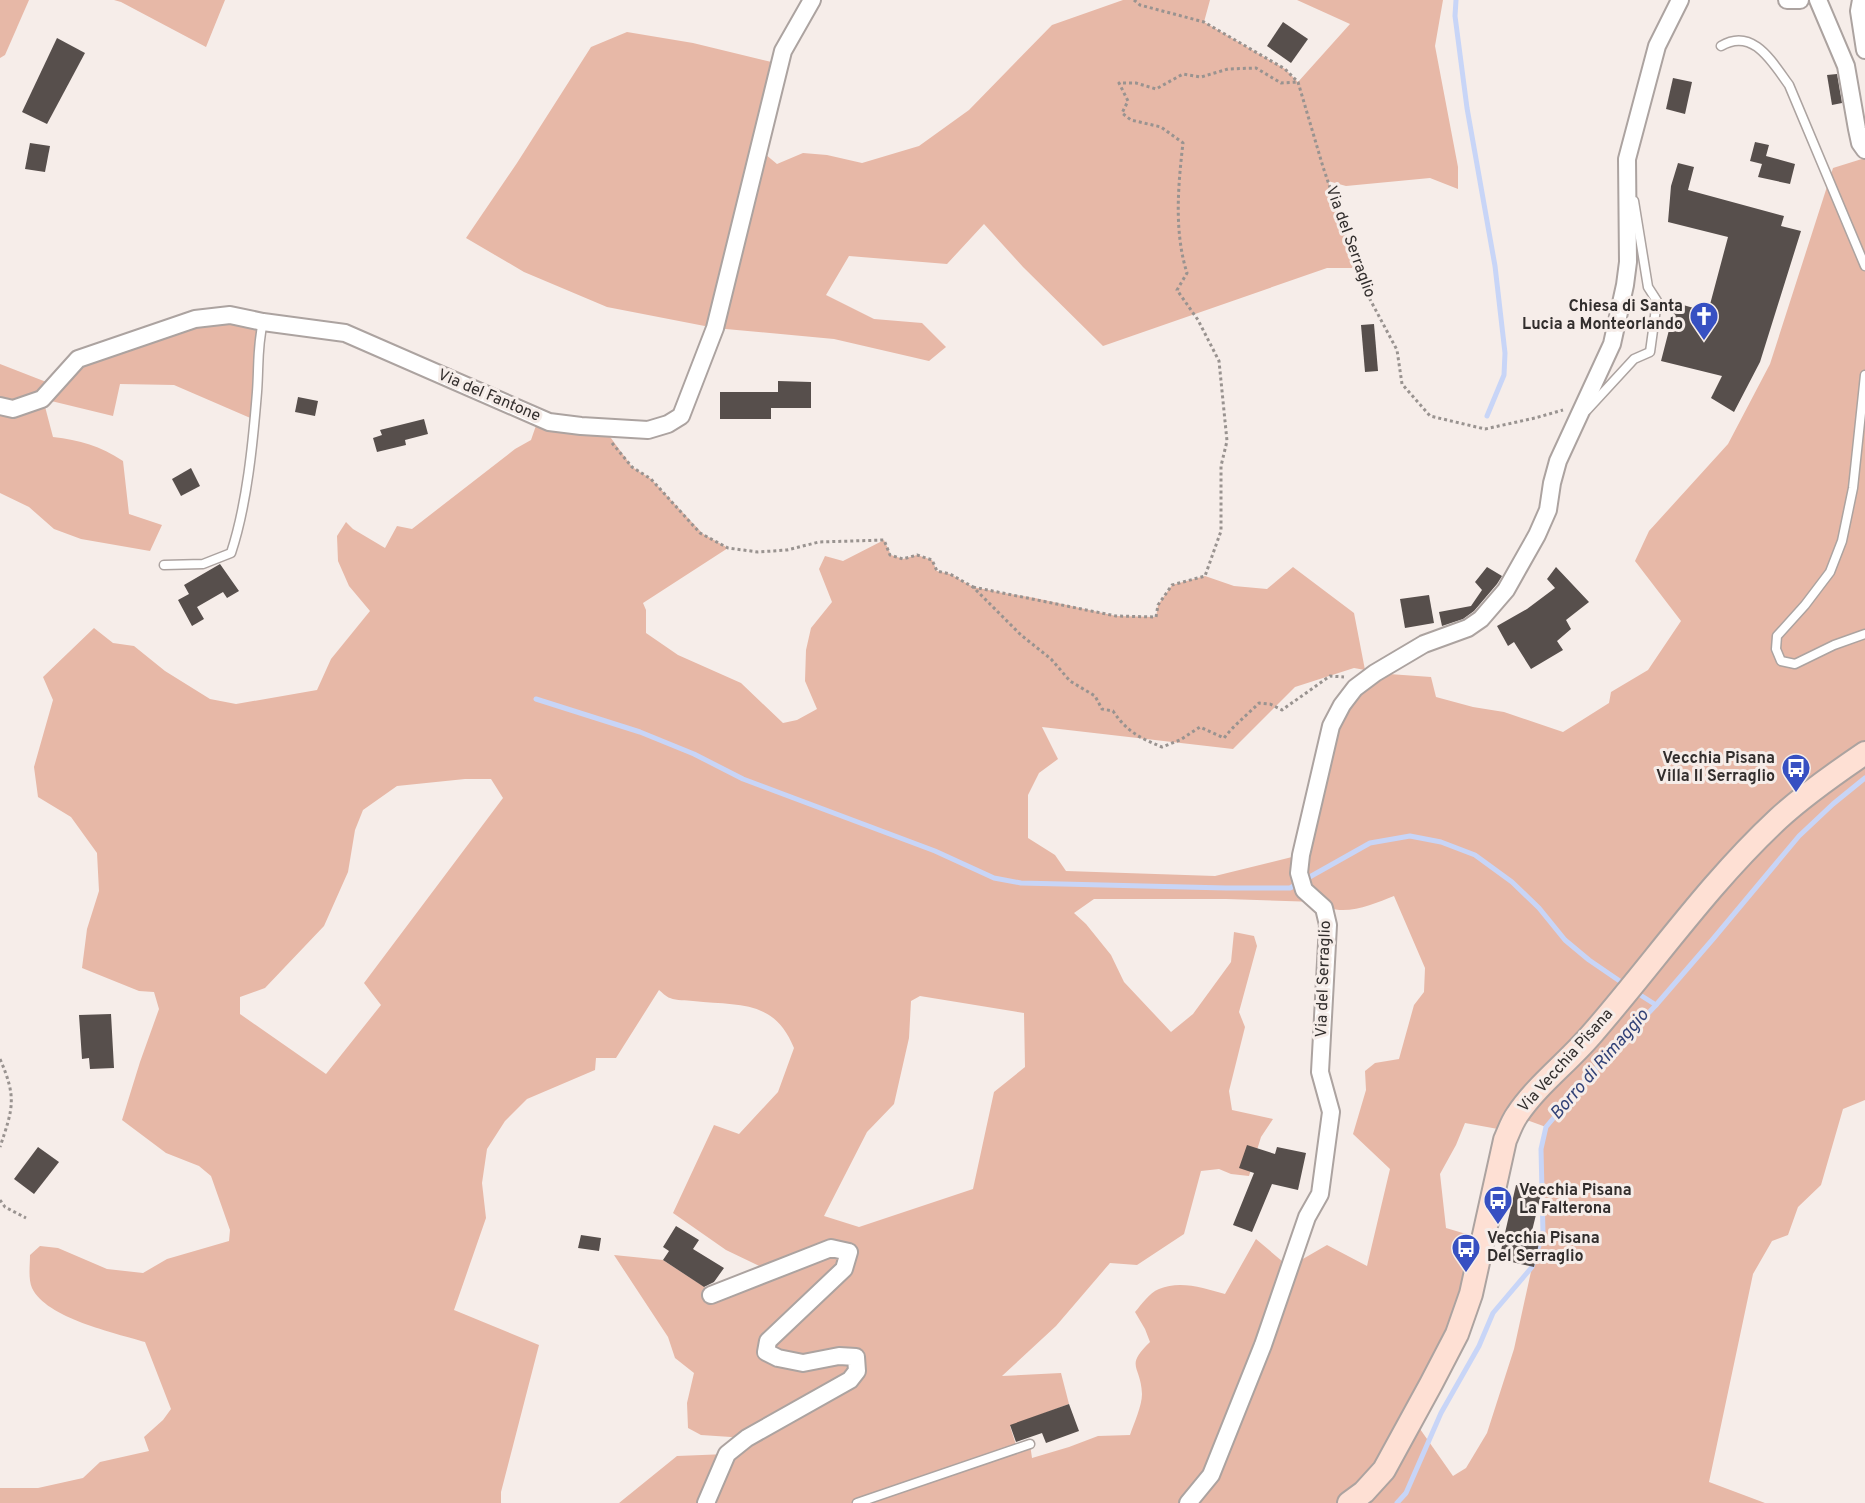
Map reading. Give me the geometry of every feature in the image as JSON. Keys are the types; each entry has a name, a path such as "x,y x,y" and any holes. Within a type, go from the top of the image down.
{"main road":[{"name":"Via Vecchia Pisana","path":"1349,1503 1364,1492 1384,1470 1457,1334 1471,1294 1505,1140 1516,1116 1533,1094 1589,1037 1727,872 1759,838 1841,769 1865,753"}],"street":[{"name":"Via del Fantone","path":"0,406 13,409 42,399 78,359 195,319 230,315 263,322 345,333 549,422 648,430 668,424 681,416 715,328 783,51 812,0"},
{"name":"Via del Serraglio","path":"1188,1503 1211,1475 1263,1345 1308,1217 1320,1194 1331,1112 1320,1072 1328,925 1324,908 1304,890 1299,873 1330,726 1354,688 1424,644 1468,628 1481,619 1506,590 1537,535 1548,510 1558,461 1572,423 1585,403 1612,344 1628,262 1627,159 1657,46 1680,0"},
{"path":"1787,0 1800,0"},
{"path":"1818,0 1846,66 1858,136 1865,150"},
{"path":"1861,0 1859,11 1865,50"},
{"path":"706,1503 728,1454 747,1438 850,1380 857,1371 856,1357 839,1356 803,1363 778,1358 766,1352 768,1341 844,1269 849,1252 831,1248 711,1295"}],"lane":[{"path":"1721,46 1732,39 1752,42 1773,63 1789,84 1865,266"},
{"path":"1572,423 1634,359 1650,352 1658,302 1648,286 1627,159"},
{"path":"164,565 203,564 231,553 246,486 255,420 258,344 263,322"},
{"path":"1865,375 1853,488 1842,541 1830,572 1777,636 1776,649 1781,661 1795,664 1834,645 1865,634"},
{"path":"857,1503 1030,1444"}],"path":[{"path":"1134,0 1140,5 1204,22 1285,69 1298,82"},
{"path":"973,587 1116,616 1156,617 1158,604 1172,585 1205,576 1221,531 1221,465 1227,441 1219,361 1198,320 1177,290 1187,273 1180,252 1179,230 1179,176 1183,143 1161,127 1131,120 1122,113 1128,101 1119,83 1136,83 1156,89 1183,74 1201,77 1228,69 1256,69 1281,83 1298,82"},
{"name":"Via del Serraglio","path":"1298,82 1323,167 1365,290 1397,350 1402,384 1430,416 1485,429 1535,418 1585,403"},
{"path":"603,427 612,443 632,467 651,478 700,533 728,548 758,552 787,550 819,542 884,540 890,555 903,559 917,555 932,560 937,571 950,574 973,587 1021,635 1051,659 1070,681 1095,696 1102,709 1113,711 1124,727 1144,740 1162,747 1180,740 1200,727 1224,738 1232,727 1259,703 1270,704 1282,710 1330,676 1354,679 1354,688"},
{"path":"0,1059 10,1083 11,1112 0,1147"},
{"path":"0,1200 5,1207 26,1218"}],"shaded area":[{"path":"0,0 29,0 5,55 0,58"},
{"path":"114,0 225,0 206,47"},
{"path":"1123,0 1210,0 1204,22 1285,69 1298,82 1350,24 1297,0 1443,0 1435,46 1458,167 1458,189 1430,178 1346,186 1328,181 1358,268 1327,268 1103,346 1023,267 984,224 947,264 849,256 826,295 874,319 922,323 946,347 929,361 834,339 715,328 607,307 524,272 466,238 591,47 627,32 693,43 780,64 759,149 777,164 803,153 827,155 862,163 919,146 969,110 1052,25"},
{"path":"1865,158 1865,1100 1843,1109 1821,1185 1798,1207 1788,1235 1772,1241 1753,1274 1709,1482 1765,1503 619,1503 677,1456 727,1454 746,1438 701,1435 688,1428 687,1403 694,1373 675,1358 668,1337 614,1255 663,1260 709,1290 770,1271 726,1250 673,1213 714,1125 739,1134 778,1092 794,1048 786,1032 765,1013 740,1005 676,1000 667,997 659,990 616,1058 596,1058 595,1070 527,1099 505,1121 487,1149 482,1183 486,1218 454,1310 539,1345 501,1492 501,1503 0,1503 0,1488 38,1488 83,1478 100,1462 149,1451 144,1437 163,1420 171,1409 145,1342 82,1323 51,1308 32,1288 30,1255 40,1246 58,1248 107,1269 143,1273 167,1259 229,1241 230,1230 211,1176 199,1166 166,1153 122,1120 159,1009 154,992 139,991 82,968 87,929 99,891 97,853 71,817 38,797 34,767 53,700 43,677 94,628 113,643 134,646 165,671 210,699 236,704 317,690 331,659 370,611 349,586 338,561 337,536 346,522 353,529 385,548 397,526 412,529 515,449 531,440 539,417 603,427 632,467 651,479 703,534 728,548 643,603 646,610 646,633 678,655 741,683 783,723 797,720 817,709 805,681 806,650 811,628 832,602 819,569 825,556 843,561 884,540 891,555 903,559 917,555 932,560 937,571 950,574 973,587 1116,616 1156,617 1158,605 1172,585 1205,576 1234,586 1267,589 1293,567 1354,613 1365,670 1354,668 1295,687 1233,749 1042,727 1058,759 1039,773 1028,795 1028,838 1055,855 1066,871 1215,876 1300,855 1331,726 1375,673 1431,677 1436,697 1504,712 1563,732 1609,703 1611,692 1648,670 1681,621 1635,561 1649,531 1728,444 1770,364 1833,168","holes":["465,779 491,779 503,798 364,983 381,1005 326,1074 240,1014 240,997 265,988 324,926 348,872 355,830 363,810 397,786","1394,896 1425,968 1424,992 1414,1005 1399,1059 1375,1063 1365,1071 1366,1090 1353,1134 1390,1169 1367,1266 1327,1245 1289,1267 1256,1239 1225,1294 1184,1285 1167,1286 1155,1291 1135,1312 1150,1342 1142,1350 1136,1362 1142,1399 1130,1435 1098,1436 1032,1458 1030,1444 1017,1448 1010,1426 1069,1404 1061,1373 1002,1376 1056,1326 1110,1263 1137,1265 1184,1234 1201,1171 1219,1169 1231,1174 1249,1176 1261,1137 1273,1119 1232,1110 1229,1091 1245,1027 1239,1012 1257,946 1254,936 1234,932 1231,962 1193,1014 1171,1032 1124,982 1111,955 1074,913 1094,899 1317,902 1336,910 1366,906","920,996 1024,1013 1025,1067 994,1092 973,1189 859,1227 824,1216 867,1132 894,1104 909,1038 911,1001","1516,1116 1546,1127 1541,1149 1543,1233 1532,1267 1514,1349 1487,1433 1466,1468 1453,1476 1413,1419 1483,1239 1446,1228 1440,1174 1465,1123 1509,1131"]},
{"path":"195,319 263,322 255,420 174,385 120,384 113,416 43,399 53,437 90,444 123,461 129,514 162,525 150,551 81,539 54,529 29,507 0,493 0,364 54,385 78,359"}],"building":[{"path":"1283,22 1308,39 1291,63 1267,46"},
{"path":"57,38 85,53 47,124 22,112"},
{"path":"1837,74 1842,103 1832,105 1827,75"},
{"path":"1673,78 1692,82 1685,114 1666,109"},
{"path":"1755,142 1769,145 1766,156 1795,164 1790,184 1758,177 1762,164 1750,161"},
{"path":"30,143 50,146 45,172 25,169"},
{"path":"1678,163 1694,167 1688,190 1784,216 1781,226 1801,231 1760,362 1734,412 1711,398 1722,376 1661,361 1676,303 1708,312 1728,237 1668,222 1671,186"},
{"path":"1374,324 1378,371 1365,372 1361,325"},
{"path":"778,381 811,382 811,408 771,408 771,419 720,419 720,392 778,392"},
{"path":"298,397 318,401 315,416 295,412"},
{"path":"424,419 428,434 405,440 406,445 377,452 373,438 382,435 380,430"},
{"path":"191,468 200,486 181,496 172,479"},
{"path":"220,564 239,591 227,598 223,592 197,607 204,619 192,626 178,600 189,594 184,585"},
{"path":"1487,567 1502,576 1497,584 1474,611 1463,619 1442,626 1439,612 1471,606 1482,590 1475,582"},
{"path":"1556,567 1589,602 1566,620 1571,629 1557,641 1563,650 1531,669 1514,642 1508,646 1497,626 1527,609 1555,588 1547,579"},
{"path":"1429,595 1434,623 1405,628 1400,599"},
{"path":"111,1014 114,1068 90,1069 89,1058 82,1059 79,1015"},
{"path":"1247,1145 1275,1154 1277,1147 1306,1153 1298,1190 1272,1184 1252,1232 1233,1225 1254,1173 1239,1168"},
{"path":"38,1147 59,1162 34,1194 14,1179"},
{"path":"1516,1185 1542,1190 1532,1231 1541,1233 1534,1267 1499,1259"},
{"path":"676,1226 699,1240 693,1249 724,1268 714,1282 704,1287 663,1260 669,1251 663,1247"},
{"path":"581,1235 601,1238 599,1251 578,1248"},
{"path":"1069,1404 1079,1431 1046,1443 1042,1433 1016,1442 1010,1425"}],"waterway":[{"path":"1456,0 1455,16 1467,108 1495,266 1505,353 1504,375 1487,416"},
{"path":"536,699 640,732 694,754 743,779 935,851 994,878 1021,883 1290,888 1370,843 1410,836 1441,842 1475,855 1512,882 1539,908 1565,940 1627,986"},
{"name":"Borro di Rimaggio","path":"1397,1503 1406,1493 1441,1413 1479,1346 1493,1313 1532,1267 1543,1233 1541,1149 1546,1127 1588,1077 1656,1005 1799,836 1865,778"},
{"path":"1634,991 1656,1005"}],"place":[{"name":"Chiesa di Santa Lucia a Monteorlando","path":"1704,342"},
{"name":"Vecchia Pisana Villa Il Serraglio","path":"1796,794"},
{"name":"Vecchia Pisana La Falterona","path":"1498,1226"},
{"name":"Vecchia Pisana Del Serraglio","path":"1466,1274"}]}
